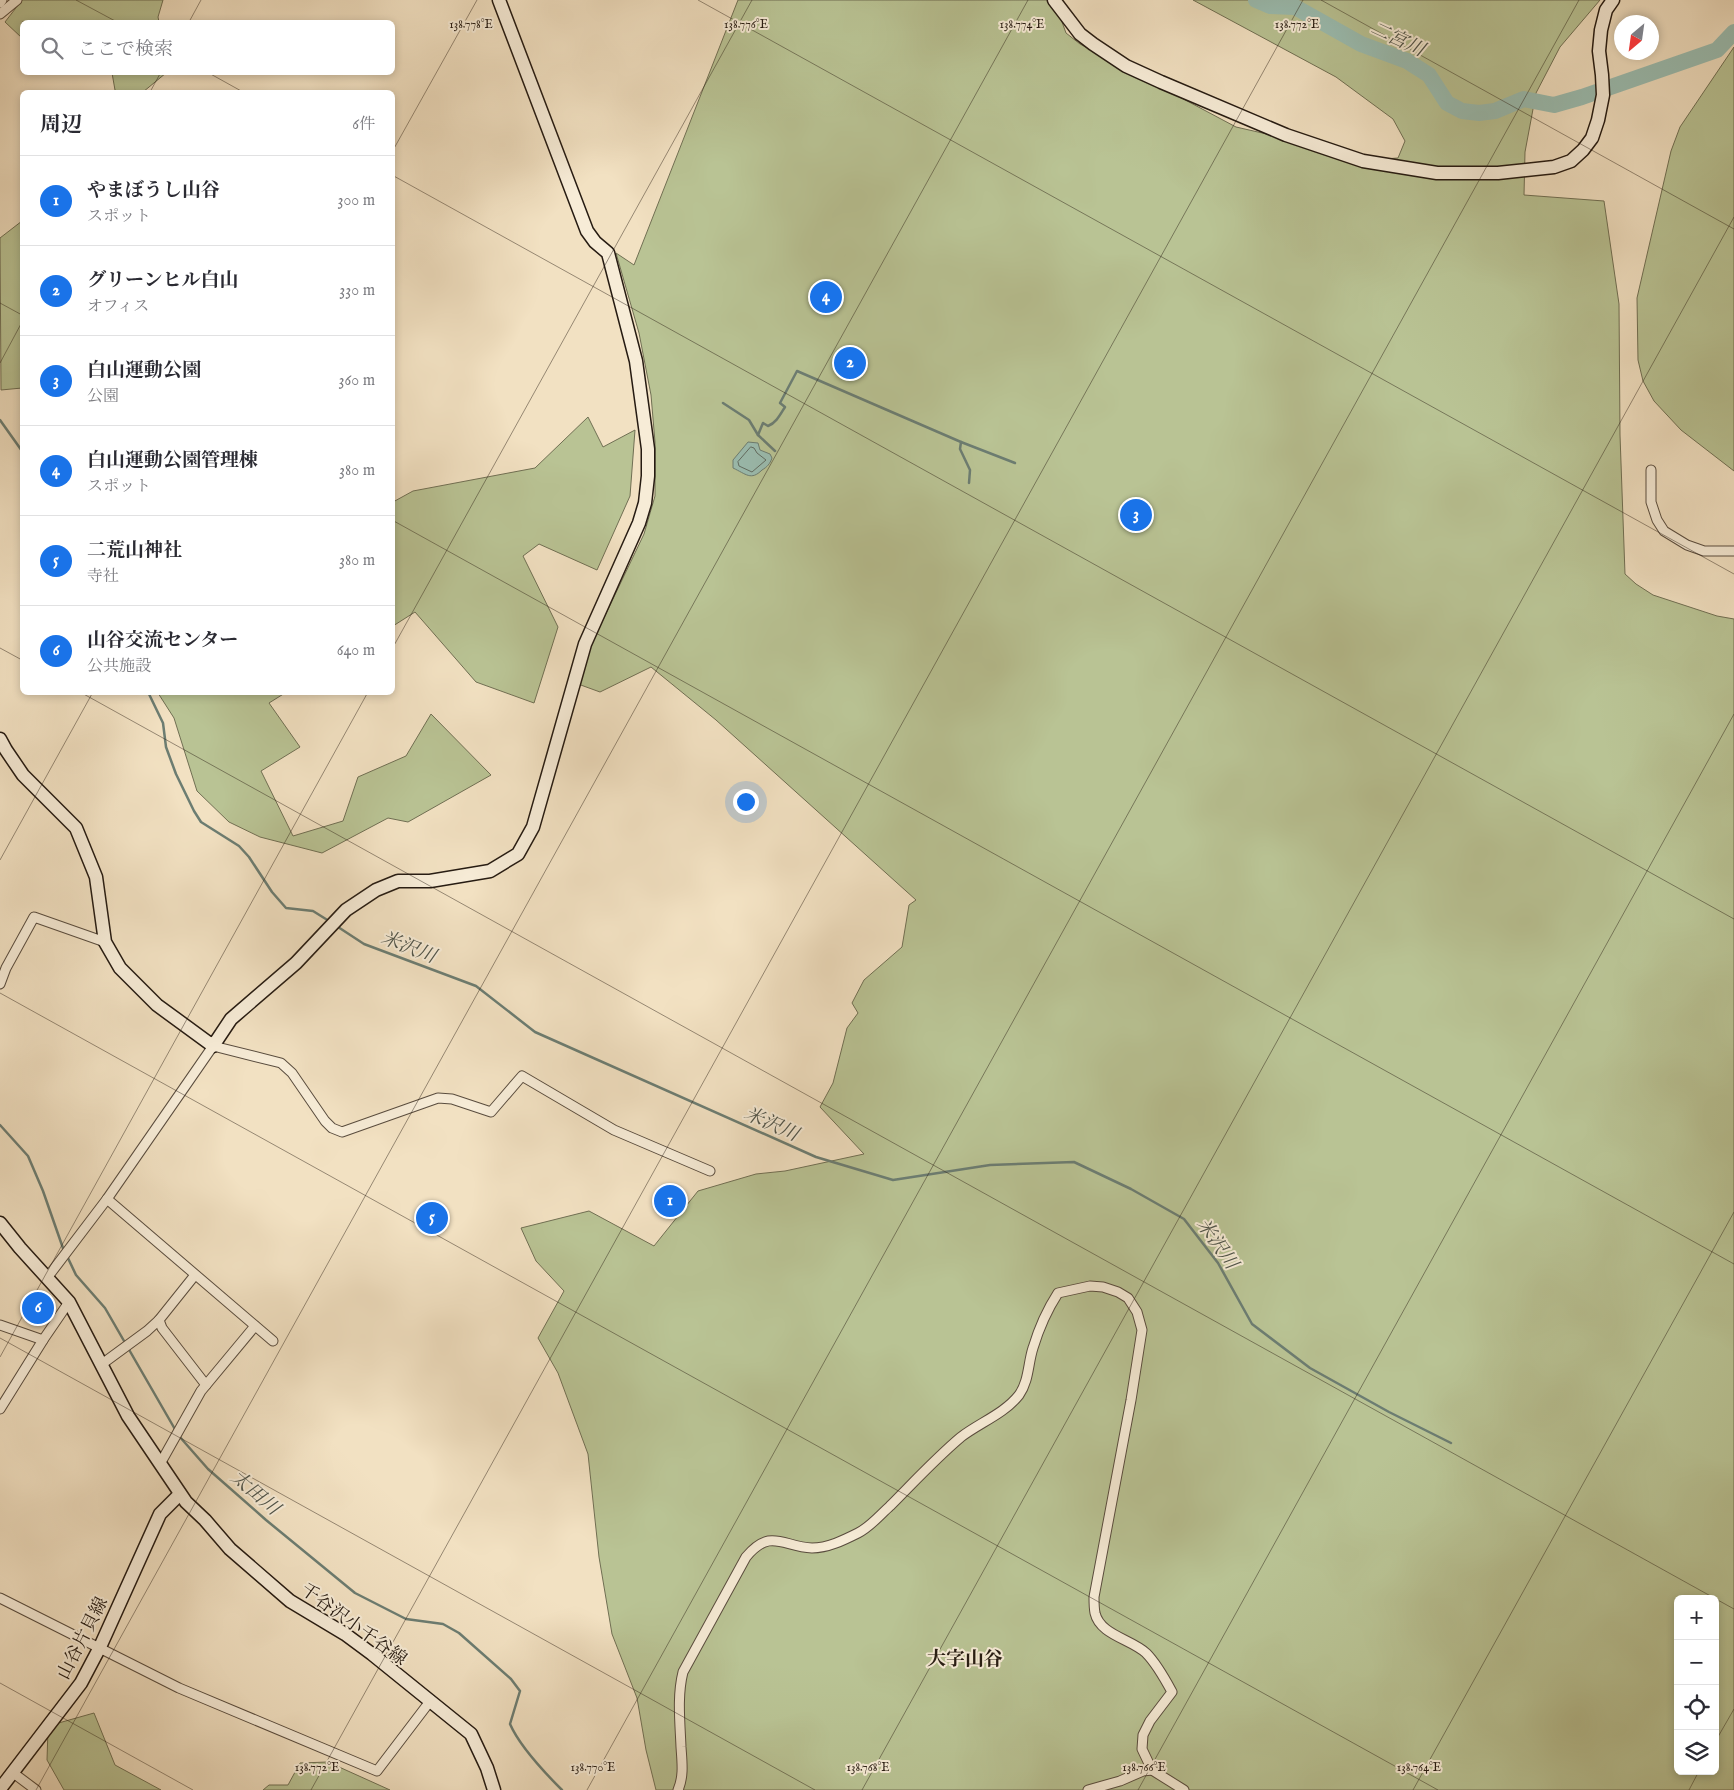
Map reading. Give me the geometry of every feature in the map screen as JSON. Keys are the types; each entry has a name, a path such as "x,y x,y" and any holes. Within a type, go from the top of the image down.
{"street":[{"path":"0,14 17,0"},
{"path":"47,1278 107,1199 231,1019 296,963 346,910 376,890 398,881 430,881 490,871 518,854 533,827 585,644 639,523 645,502 648,476 648,449 636,361 608,252 595,242 588,231 499,0"},
{"path":"1054,0 1080,34 1093,44 1126,66 1161,82 1286,135 1362,161 1437,173 1498,173 1537,170 1571,161 1583,150 1592,138 1598,120 1602,95 1599,51 1600,30 1606,10 1613,0"},
{"path":"1651,470 1651,502 1657,520 1664,531 1687,545 1704,551 1734,551"},
{"path":"0,739 23,775 76,828 96,877 105,942 120,968 157,1005 213,1046 282,1063 297,1080 311,1102 332,1128 342,1132 438,1098 452,1099 491,1112 522,1076 614,1130 710,1171"},
{"path":"0,984 6,968 34,917 105,942"},
{"path":"107,1199 272,1341"},
{"name":"千谷沢小千谷線","path":"0,1223 69,1302 128,1416 180,1494 230,1550 290,1601 345,1634 471,1734 487,1768 494,1790"},
{"path":"102,1364 159,1320 195,1275"},
{"path":"678,1790 681,1782 683,1760 679,1687 683,1672 746,1557 752,1550 770,1540 810,1548 838,1543 860,1532 961,1437 1001,1411 1018,1395 1025,1383 1032,1349 1046,1312 1058,1293 1090,1286 1103,1287 1128,1298 1136,1312 1142,1330 1131,1400 1094,1597 1095,1614 1106,1630 1135,1644 1147,1654 1160,1670 1172,1692 1150,1720 1143,1735 1142,1749 1152,1770 1184,1790"},
{"path":"0,1410 69,1302"},
{"path":"159,1320 162,1328 206,1385"},
{"path":"0,1325 43,1340"},
{"path":"160,1464 201,1391 255,1326"},
{"name":"山谷片貝線","path":"0,1789 81,1683 100,1647 160,1514 180,1494"},
{"path":"0,1598 179,1688 377,1771 430,1700"},
{"path":"1088,1790 1120,1781 1143,1771 1152,1770"},
{"path":"12,1772 36,1790"}],"green space":[{"path":"22,0 163,0 159,20 20,20 20,36 5,22"},
{"path":"738,0 1054,0 1066,33 1080,44 1236,127 1383,159 1398,158 1405,141 1393,119 1336,77 1193,0 1600,0 1560,47 1536,93 1525,152 1524,195 1604,201 1619,304 1620,435 1625,574 1653,595 1717,616 1734,619 1734,1790 656,1790 646,1750 637,1698 612,1634 599,1557 588,1454 558,1373 538,1338 564,1291 536,1261 521,1228 589,1211 654,1246 698,1191 756,1174 785,1171 864,1154 820,1107 833,1083 847,1028 858,1013 852,1003 864,980 902,947 909,905 916,900 716,720 651,667 600,692 578,684 590,647 644,534 655,496 655,442 651,395 639,333 616,253 634,265"},
{"path":"1734,47 1734,471 1681,430 1654,401 1643,381 1638,360 1637,298 1671,151 1680,127"},
{"path":"112,75 164,75 145,90 115,90"},
{"path":"20,223 20,388 1,390 0,238"},
{"path":"588,417 603,447 635,430 630,496 597,570 539,544 523,556 558,627 534,703 476,682 415,612 395,625 395,501 413,491 535,468"},
{"path":"159,695 282,695 269,703 300,747 261,771 293,836 343,821 358,777 406,756 431,714 491,775 408,822 388,818 322,853 260,837 229,822 197,791 174,718"},
{"path":"94,1713 115,1765 161,1790 64,1790 47,1760 48,1729 55,1724"},
{"path":"328,1762 390,1790 263,1790 269,1785 288,1785 300,1763"}],"water":[{"path":"748,442 758,443 760,450 770,454 772,458 767,466 751,476 733,468 733,460"}],"waterway":[{"name":"二宮川","path":"1256,0 1270,6 1295,7 1361,44 1407,61 1429,75 1447,103 1462,111 1479,113 1495,111 1524,99 1554,105 1582,97 1717,50 1734,32"},
{"path":"758,435 763,423 768,426 773,423 785,407 780,403 797,371 961,442 960,449 970,470 969,483"},
{"path":"723,403 749,420 758,435 775,451"},
{"name":"米沢川","path":"0,420 20,448"},
{"path":"961,442 1015,463"},
{"name":"米沢川","path":"149,695 163,723 166,747 176,774 201,822 239,846 286,908 313,911 329,921"},
{"name":"米沢川","path":"335,925 364,944 476,986 535,1032 816,1157 893,1180 990,1165 1074,1162 1131,1189 1184,1219 1218,1263 1252,1324 1310,1368 1389,1412 1451,1443"},
{"name":"太田川","path":"0,1125 28,1156 43,1191 64,1251"},
{"name":"太田川","path":"67,1256 76,1275 105,1308 176,1431"},
{"name":"太田川","path":"179,1436 208,1469 266,1520 355,1593 406,1619 443,1624 459,1633 511,1679 520,1691 510,1724 514,1733 540,1767 562,1790"}],"place":[{"name":"白山運動公園管理棟","path":"826,297"},
{"name":"グリーンヒル白山","path":"850,363"},
{"name":"白山運動公園","path":"1136,515"},
{"name":"やまぼうし山谷","path":"670,1201"},
{"name":"二荒山神社","path":"432,1218"},
{"name":"山谷交流センター","path":"38,1308"}],"district":[{"name":"大字山谷","path":"965,1658"}]}
